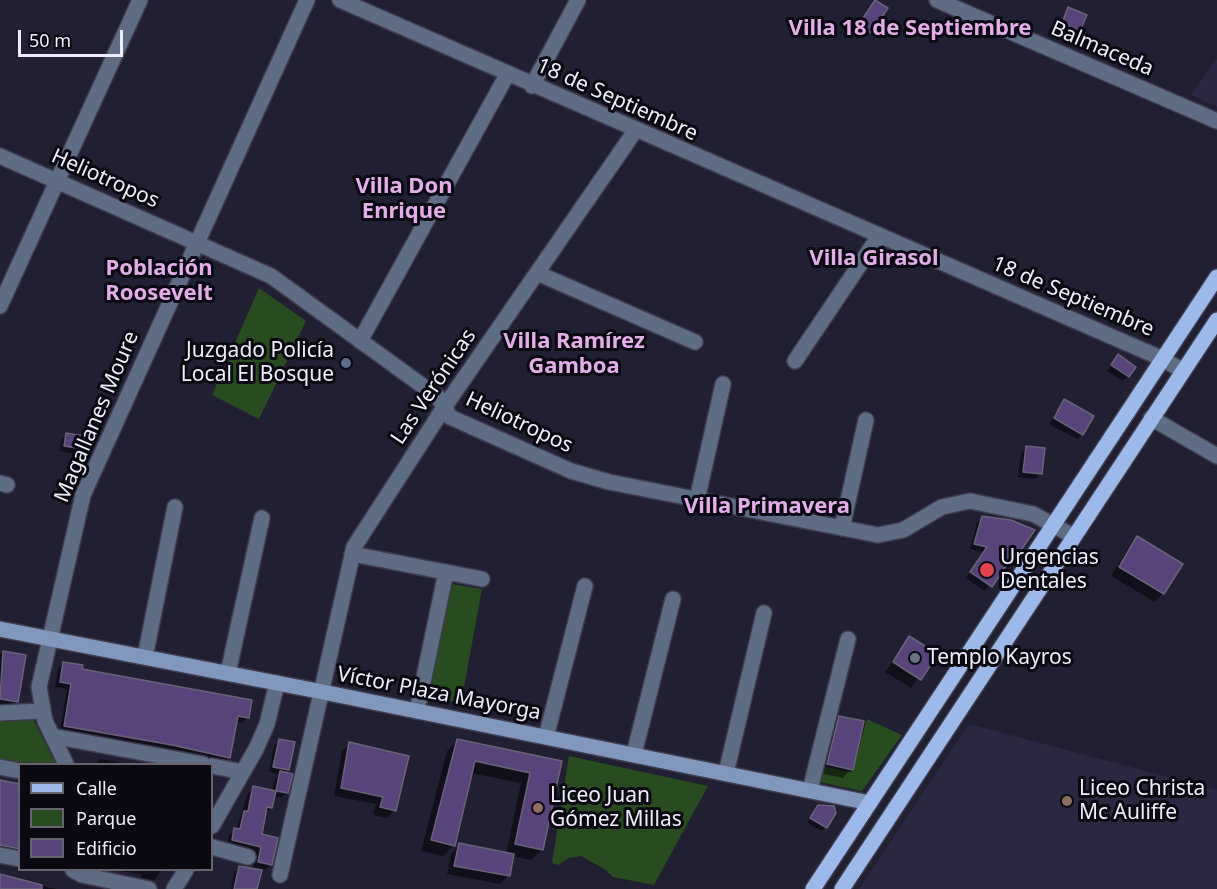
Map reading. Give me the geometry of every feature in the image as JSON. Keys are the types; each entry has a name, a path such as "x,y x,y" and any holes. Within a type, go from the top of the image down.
{"main road":[{"path":"813,889 1217,277"},
{"path":"842,889 1217,320"},
{"path":"870,803 877,818 878,833"}],"street":[{"path":"0,306 140,0"},
{"name":"Magallanes Moure","path":"65,763 41,711 39,687 48,639 86,486 307,0"},
{"name":"18 de Septiembre","path":"340,0 362,4 507,75 1163,359 1183,371"},
{"path":"532,86 578,0"},
{"name":"Balmaceda","path":"937,0 1217,121"},
{"path":"360,341 507,75"},
{"name":"Las Verónicas","path":"280,875 323,692 351,554 360,535 445,406 635,130"},
{"name":"Heliotropos","path":"0,156 271,276 438,397 450,417 571,471 609,483 878,535 895,533 942,507 970,501 1018,510 1053,524 1073,536"},
{"path":"795,361 879,236"},
{"path":"537,273 695,342"},
{"path":"697,500 723,384"},
{"path":"1152,418 1217,456"},
{"path":"842,528 866,420"},
{"path":"145,657 175,507"},
{"path":"228,673 262,518"},
{"path":"351,554 482,579"},
{"path":"417,711 446,572"},
{"path":"546,737 585,586"},
{"path":"634,754 673,599"},
{"path":"726,773 764,613"},
{"name":"Víctor Plaza Mayorga","path":"0,629 870,803"},
{"path":"810,790 848,639"},
{"path":"213,824 267,724 277,683"},
{"path":"0,713 41,711"},
{"path":"52,736 193,763"},
{"path":"213,766 243,772"},
{"path":"0,767 18,771"},
{"path":"213,847 248,857"},
{"path":"0,855 18,859"},
{"path":"75,871 149,889"},
{"path":"174,889 185,871"}],"shaded area":[{"path":"1217,60 1217,107 1191,95"},
{"name":"Liceo Christa Mc Auliffe","path":"969,724 1217,790 1217,889 859,889"}],"green space":[{"path":"259,288 306,321 259,419 212,395"},
{"path":"446,583 482,589 461,704 424,694"},
{"path":"32,717 55,763 0,762 0,718"},
{"path":"867,719 902,735 862,791 815,781 817,765 852,772"},
{"path":"569,756 708,786 654,885 613,877 606,870 581,856 569,858 558,865 552,863"}],"building":[{"path":"875,0 888,8 871,33 859,24"},
{"path":"1068,7 1087,15 1080,31 1062,23"},
{"path":"1118,354 1136,367 1129,377 1111,365"},
{"path":"1064,399 1094,416 1083,435 1054,418"},
{"path":"66,433 85,436 83,449 64,446"},
{"path":"1026,446 1045,448 1042,474 1023,472"},
{"path":"982,516 1011,520 1035,530 1015,559 1012,557 992,587 970,572 987,547 974,544"},
{"path":"1137,536 1183,564 1164,594 1119,567"},
{"name":"Templo Kayros","path":"909,636 938,654 921,680 893,662"},
{"path":"3,651 26,655 18,702 0,699"},
{"path":"63,662 83,665 82,669 252,700 249,718 238,716 230,758 64,726 71,684 60,682"},
{"path":"839,716 864,721 853,770 827,764"},
{"path":"279,739 295,742 289,770 273,767"},
{"name":"Liceo Juan Gómez Millas","path":"457,739 562,761 543,850 515,844 530,773 475,761 455,846 431,840"},
{"path":"349,742 409,756 396,811 380,807 383,797 341,788"},
{"path":"280,771 293,774 288,793 276,791"},
{"path":"0,780 18,784 18,849 0,845"},
{"path":"253,786 276,791 272,808 267,807 262,834 278,838 272,865 258,862 261,847 232,840 234,828 240,829 244,811 248,811"},
{"path":"818,805 834,806 836,813 827,828 810,818"},
{"path":"459,843 514,854 510,876 454,866"},
{"path":"239,866 262,870 257,889 234,889"},
{"path":"0,874 42,885 42,889 0,889"}],"place":[{"name":"Juzgado Policía Local El Bosque","path":"346,363"},
{"name":"Urgencias Dentales","path":"987,570"},
{"name":"Templo Kayros","path":"915,658"},
{"name":"Liceo Christa Mc Auliffe","path":"1067,801"},
{"name":"Liceo Juan Gómez Millas","path":"538,808"}],"district":[{"name":"Villa 18 de Septiembre","path":"910,29"},
{"name":"Villa Don Enrique","path":"404,200"},
{"name":"Villa Girasol","path":"874,259"},
{"name":"Población Roosevelt","path":"159,282"},
{"name":"Villa Ramírez Gamboa","path":"574,354"},
{"name":"Villa Primavera","path":"767,507"}]}
